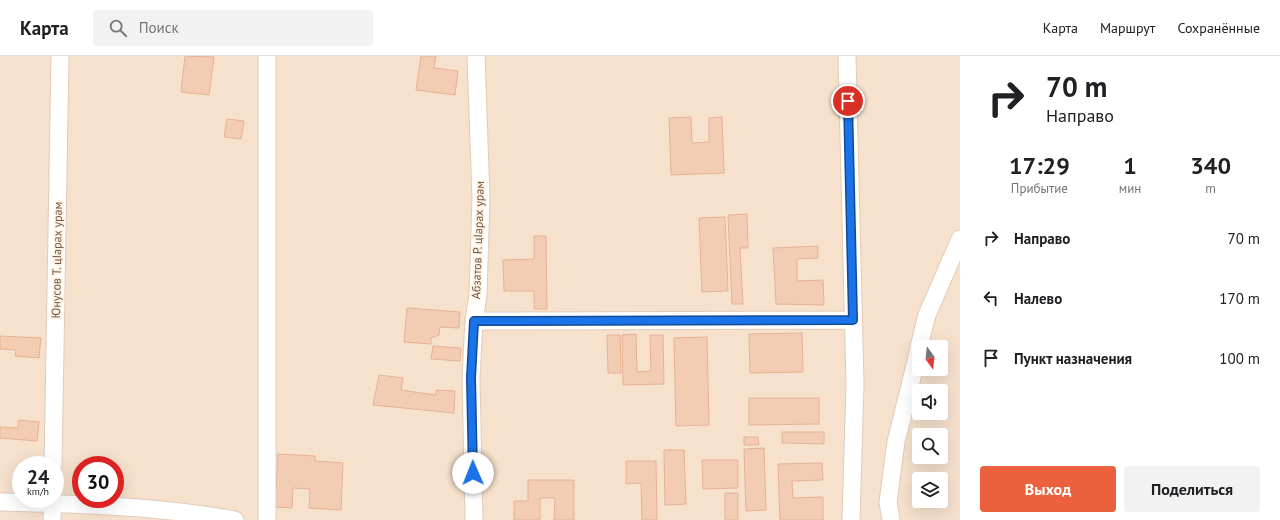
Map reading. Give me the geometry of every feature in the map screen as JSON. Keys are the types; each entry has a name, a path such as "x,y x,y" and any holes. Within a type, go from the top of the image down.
{"street":[{"name":"Юнусов Т. цIарах урам","path":"53,456 60,56"},
{"path":"267,56 267,520"},
{"name":"Абзатов Р. цIарах урам","path":"474,520 471,378 474,321 478,295 481,198 476,56"},
{"path":"847,56 854,384 851,520"},
{"path":"921,340 927,315 960,239"},
{"path":"474,321 853,320"},
{"path":"891,520 888,502 896,442 912,376"},
{"path":"0,502 12,503"},
{"path":"53,508 197,513 235,520"}],"shaded area":[{"path":"0,56 960,56 960,520 0,520"}],"building":[{"path":"185,56 214,57 209,95 181,92"},
{"path":"421,56 436,56 434,68 458,71 455,95 416,90"},
{"path":"691,117 692,143 709,142 709,118 722,117 724,173 671,175 669,118"},
{"path":"227,119 244,121 241,139 224,137"},
{"path":"747,214 748,248 740,248 743,304 732,304 728,215"},
{"path":"725,217 728,291 702,292 699,218"},
{"path":"534,236 546,236 547,309 534,309 534,291 504,291 503,260 534,259"},
{"path":"818,246 818,258 797,259 797,281 823,280 824,305 776,304 773,248"},
{"path":"407,308 460,312 459,328 440,327 439,335 431,338 431,344 404,342"},
{"path":"802,333 803,372 750,373 749,334"},
{"path":"636,334 637,372 651,371 650,335 663,335 664,384 623,385 622,335"},
{"path":"607,335 620,335 621,373 608,373"},
{"path":"0,336 41,338 39,358 15,356 16,350 0,349"},
{"path":"707,337 709,425 676,426 674,338"},
{"path":"433,346 461,348 460,361 431,359"},
{"path":"379,375 403,378 401,390 436,395 436,390 455,391 454,413 373,405"},
{"path":"749,398 819,398 819,424 749,425"},
{"path":"19,420 39,422 37,441 0,438 0,427 18,428"},
{"path":"782,432 824,432 824,444 782,443"},
{"path":"744,437 758,437 759,445 744,445"},
{"path":"764,448 766,510 746,511 744,449"},
{"path":"664,450 684,450 686,504 665,505"},
{"path":"278,454 315,456 315,461 343,463 341,510 309,508 310,489 293,488 292,508 275,507"},
{"path":"702,460 738,460 738,488 703,489"},
{"path":"626,461 656,461 657,520 642,520 641,483 626,484"},
{"path":"822,463 823,480 792,481 793,498 823,497 823,520 780,520 778,464"},
{"path":"528,480 574,480 574,520 554,520 555,498 540,498 540,520 514,520 514,501 528,501"},
{"path":"725,493 738,493 738,520 725,520"}],"route":[{"path":"473,473 471,378 474,321 853,320 848,101"}]}
